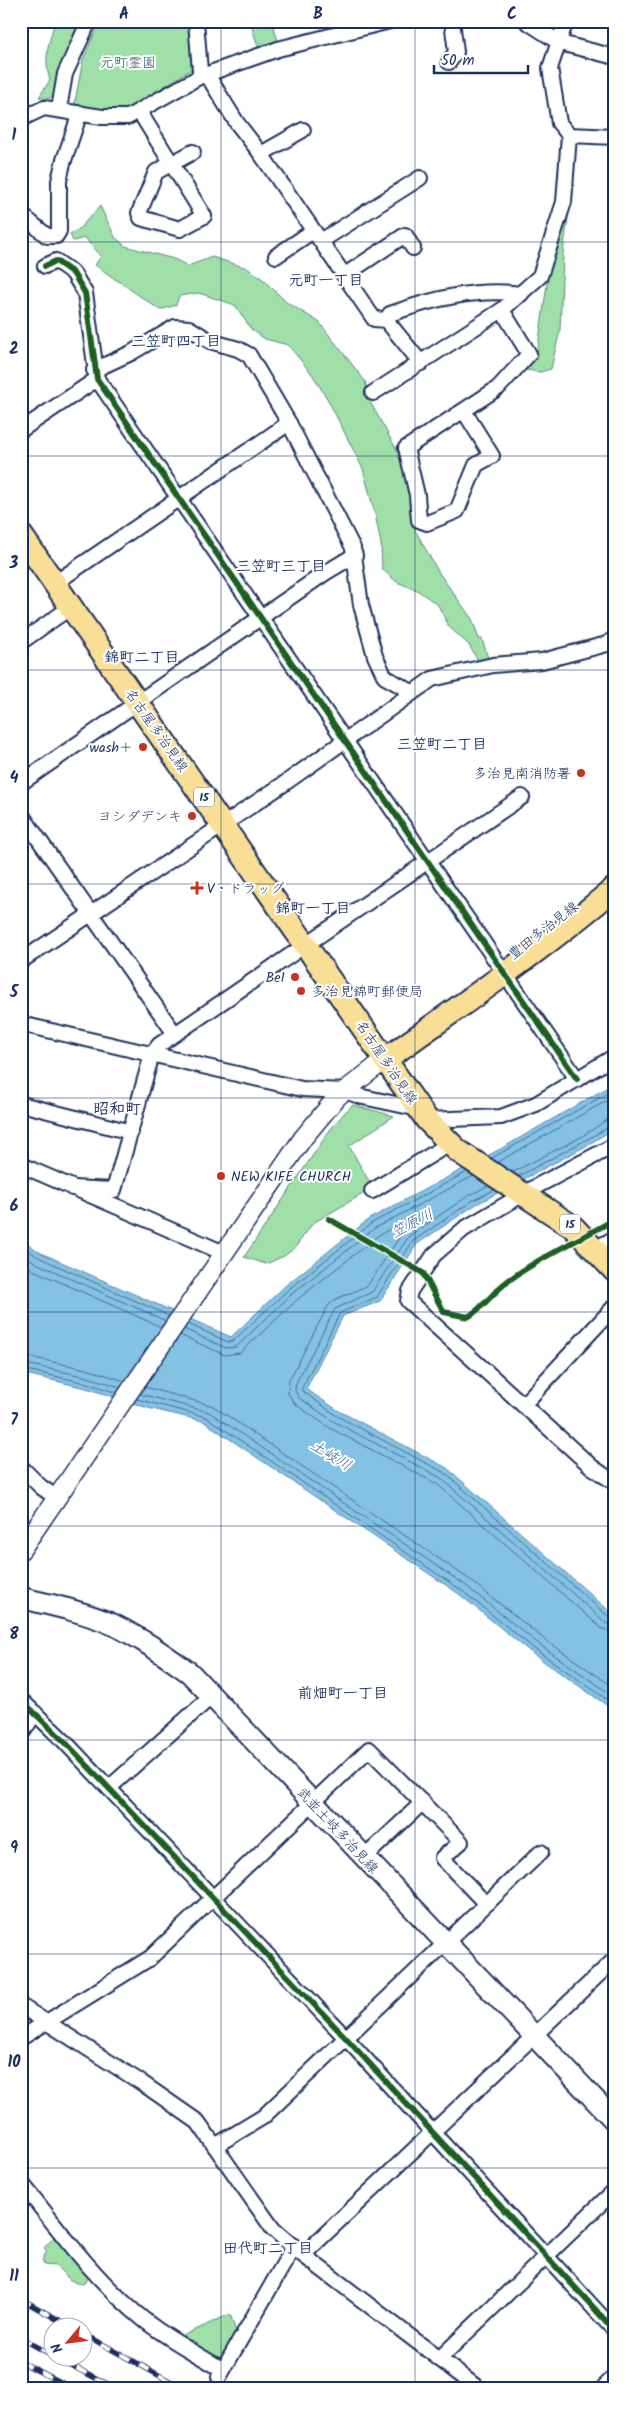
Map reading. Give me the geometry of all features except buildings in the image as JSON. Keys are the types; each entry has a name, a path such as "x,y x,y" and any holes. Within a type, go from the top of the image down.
{"main road":[{"name":"名古屋多治見線","path":"21,534 423,1114 454,1148 573,1226 615,1271"},
{"name":"豊田多治見線","path":"386,1059 506,975 615,888"},
{"name":"武並土岐多治見線","path":"21,1598 59,1606 114,1625 171,1659 190,1673 615,2121"}],"street":[{"path":"59,109 65,74 89,21"},
{"path":"196,21 200,71 262,154 374,318 386,320 421,364"},
{"path":"23,113 44,108 116,118 128,117 204,75 278,49 390,21"},
{"path":"449,62 456,52 452,21"},
{"path":"526,21 560,43 615,58"},
{"path":"566,21 550,68 558,123 569,135 615,138"},
{"path":"139,111 171,164 204,216 180,229 141,218 139,213 156,172 171,164 193,152"},
{"path":"21,214 47,236 56,236 59,231 59,182 80,113"},
{"path":"262,154 303,130"},
{"path":"373,393 421,364 502,310 540,276 561,217 564,202 569,135"},
{"path":"276,256 317,236 420,178"},
{"path":"345,275 405,235 413,248"},
{"path":"45,266 56,261 73,273 83,286 96,374 577,1080"},
{"path":"386,320 390,314 444,297 498,292 521,294"},
{"path":"464,411 492,456 476,465 457,511 427,522 419,520 417,495 406,448 498,388 529,354 502,310"},
{"path":"21,430 96,374 175,327 189,328 210,341 238,349 249,355 289,423 353,548 361,605 375,656 385,677 412,692"},
{"path":"55,583 289,423"},
{"path":"21,784 355,555"},
{"path":"21,642 71,607"},
{"path":"21,962 432,679 493,665 542,661 607,644 615,638"},
{"path":"72,1188 114,1190 152,1054 159,1045 522,797"},
{"path":"21,814 175,1034"},
{"path":"21,1024 302,1089 344,1090 364,1098 423,1114 501,1117 536,1104 615,1056"},
{"path":"21,1550 303,1138 344,1090 386,1059"},
{"path":"21,1104 131,1132"},
{"path":"615,1145 520,1193 464,1229 434,1254 424,1273 410,1291 408,1301 592,1467 615,1484"},
{"path":"372,1191 454,1148"},
{"path":"21,1165 221,1257"},
{"path":"595,1249 615,1238"},
{"path":"523,1405 615,1306"},
{"path":"21,1467 41,1487 61,1493"},
{"path":"109,1788 213,1696"},
{"path":"21,1700 109,1788 211,1898 346,2038 615,2332"},
{"path":"21,1735 35,1713"},
{"path":"21,2038 150,1958 370,1748 461,1842 442,1858 486,1904"},
{"path":"364,1858 423,1802"},
{"path":"215,2146 263,2117 541,1852"},
{"path":"21,2182 96,2272 141,2318 221,2374 299,2251 432,2132 615,1959"},
{"path":"21,2006 184,2110 198,2122 273,2229 479,2389"},
{"path":"439,2359 615,2190"},
{"path":"602,2389 615,2376"}],"green space":[{"path":"55,21 81,21 62,64 56,95 47,99 39,97 50,80 47,58"},
{"name":"元町霊園","path":"117,21 193,21 197,66 124,111 103,111 74,106 83,60 98,25 106,27"},
{"path":"250,21 272,21 279,44 259,50"},
{"path":"100,206 115,237 125,246 174,259 188,266 212,257 247,268 264,280 286,302 319,322 365,381 367,389 364,391 398,452 411,493 415,530 439,573 472,619 479,639 482,639 488,658 478,661 469,645 449,627 438,605 417,590 397,582 382,569 381,544 363,469 328,400 312,374 288,345 265,339 251,329 235,305 199,293 179,296 176,305 160,310 95,265 101,256 85,238 73,241 70,234 79,229"},
{"path":"567,209 569,211 563,253 560,330 551,369 540,372 525,370 537,354 550,263"},
{"path":"353,1105 394,1116 349,1146 373,1188 313,1223 294,1249 284,1256 266,1264 244,1257 330,1130"},
{"path":"56,2235 91,2276 83,2284 70,2280 56,2266 44,2265 42,2260 47,2251 44,2248"},
{"path":"230,2314 237,2334 223,2358 215,2362 178,2338"}],"water":[{"path":"615,1083 615,1128 586,1146 475,1205 417,1244 380,1301 343,1316 306,1389 339,1411 447,1468 615,1616 615,1711 533,1654 459,1594 203,1421 148,1408 86,1388 21,1373 21,1239 41,1253 231,1337 286,1285 369,1219 504,1147"}],"tunnel":[{"path":"213,2389 219,2377"}],"railway":[{"path":"21,2299 55,2318"},
{"path":"21,2338 42,2350"},
{"path":"92,2338 184,2389"},
{"path":"21,2362 74,2389"},
{"path":"76,2368 117,2389"}],"cycle path":[{"path":"45,266 56,261 73,273 85,293 97,379 577,1079"},
{"path":"329,1219 423,1273 444,1312 468,1317 503,1285 521,1272 615,1219"},
{"path":"21,1700 65,1742 346,2038 615,2331"}],"place":[{"name":"wash＋","path":"143,747"},
{"name":"多治見南消防署","path":"581,773"},
{"name":"ヨシダデンキ","path":"192,816"},
{"name":"V・ドラッグ","path":"197,888"},
{"name":"Be1","path":"295,977"},
{"name":"多治見錦町郵便局","path":"301,991"},
{"name":"NEW KIFE CHURCH","path":"221,1176"}],"district":[{"name":"元町一丁目","path":"326,280"},
{"name":"三笠町四丁目","path":"176,341"},
{"name":"三笠町三丁目","path":"281,566"},
{"name":"錦町二丁目","path":"142,657"},
{"name":"三笠町二丁目","path":"442,744"},
{"name":"錦町一丁目","path":"313,908"},
{"name":"昭和町","path":"117,1108"},
{"name":"前畑町一丁目","path":"343,1693"},
{"name":"田代町二丁目","path":"268,2248"}],"water label":[{"name":"笠原川","path":"412,1223"},
{"name":"土岐川","path":"331,1455"}]}
